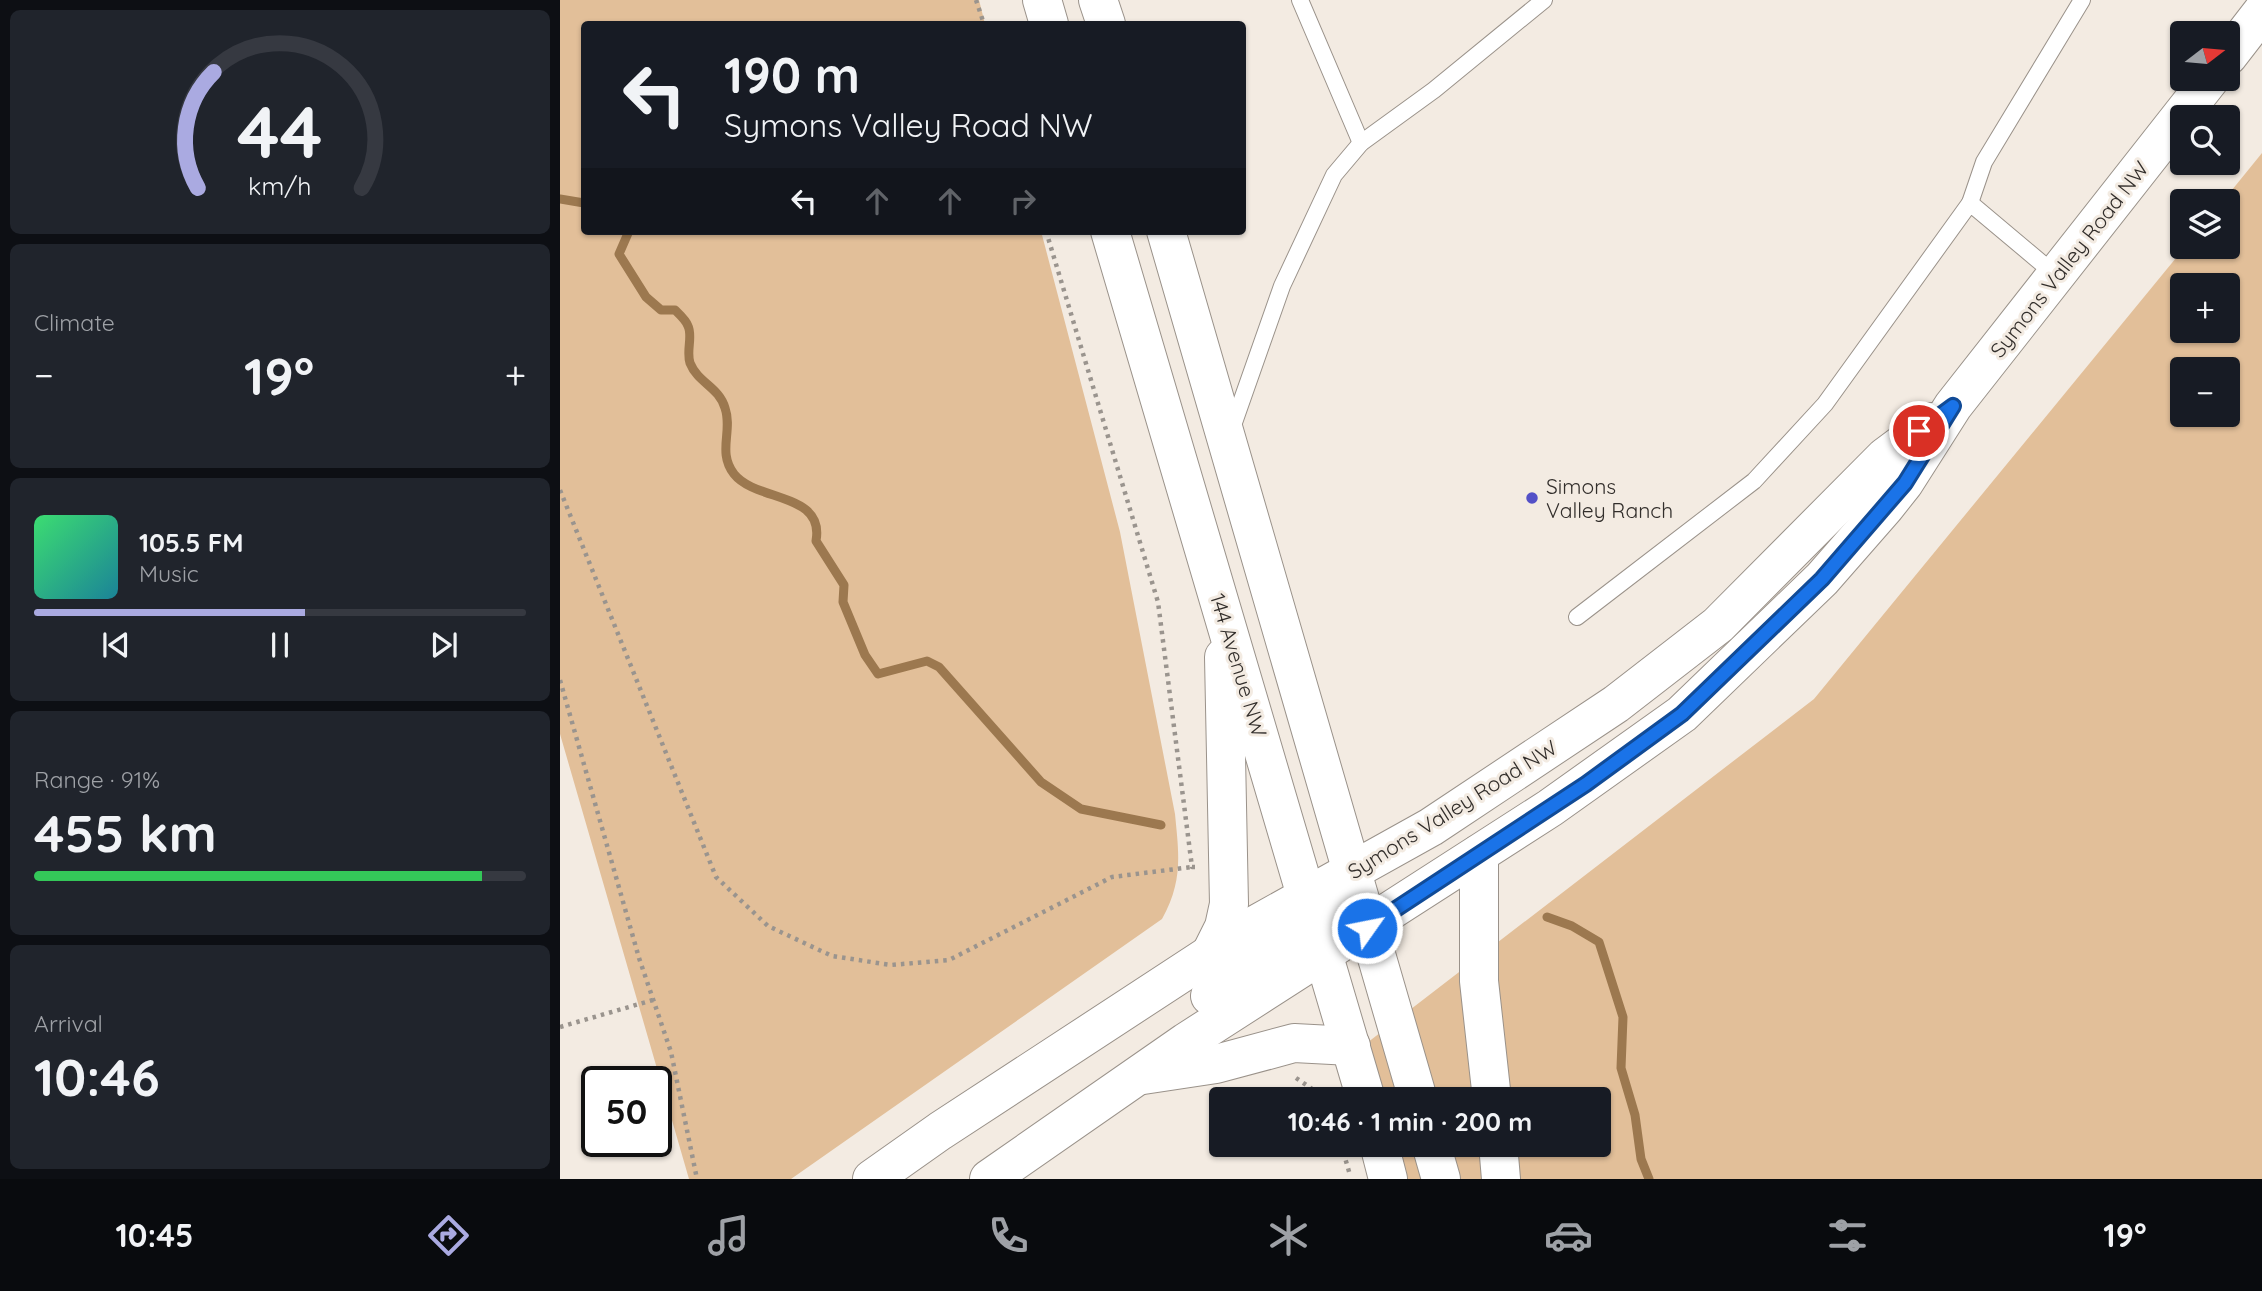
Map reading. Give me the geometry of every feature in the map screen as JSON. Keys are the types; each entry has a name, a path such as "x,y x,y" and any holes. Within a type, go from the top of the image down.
{"main road":[{"path":"1042,0 1048,21"},
{"path":"1098,0 1105,21"},
{"path":"2240,40 2262,12"},
{"name":"Symons Valley Road NW","path":"989,1179 1137,1076 1316,925 1360,900 1479,854 1621,760 1682,714 1734,667 1822,579 1905,483 1953,406 2201,91"},
{"name":"144 Avenue NW","path":"1112,235 1363,1087"},
{"path":"1167,235 1415,1087"},
{"name":"Symons Valley Road NW","path":"872,1179 940,1131 1210,954 1316,925 1360,900 1431,827 1626,696 1718,625 1885,457 1953,406"},
{"path":"1210,954 1227,916 1230,867 1224,736 1224,612"},
{"path":"1479,854 1479,981 1491,1087"},
{"path":"1137,1076 1203,1067 1294,1043 1351,1046"},
{"path":"1382,1157 1388,1179"},
{"path":"1435,1157 1441,1179"},
{"path":"1498,1157 1501,1179"}],"lane":[{"path":"1300,0 1360,143"},
{"path":"1228,441 1282,286 1305,231 1334,175 1360,143 1434,90 1544,0"},
{"path":"1577,617 1754,481 1825,404 1970,203 1984,162 2082,0"},
{"path":"1970,203 2057,276"}],"path":[{"path":"976,0 983,21"},
{"path":"1047,235 1158,602 1192,867"},
{"path":"560,490 716,877 768,926 832,956 891,965 948,960 1112,877 1192,867 1230,867"},
{"path":"560,680 653,1000 671,1052 697,1179"},
{"path":"560,1027 653,1000"},
{"path":"1294,1043 1291,1074 1310,1087"},
{"path":"1345,1157 1351,1179"}],"shaded area":[{"path":"560,0 979,0 984,21 581,21 581,235 1042,235 1120,532 1175,814 1178,868 1173,892 1162,919 791,1179 689,1179 672,1120 672,1066 656,1066 560,734"},
{"path":"2262,153 2262,1179 1392,1179 1384,1157 1611,1157 1611,1087 1361,1087 1350,1056 1814,699 2175,259 2240,259 2240,189 2233,189"}],"waterway":[{"path":"560,199 581,202"},
{"path":"627,235 619,254 646,297 661,310 675,310 686,322 690,334 690,363 698,376 722,401 727,417 726,450 729,466 744,483 800,506 810,514 816,525 816,541 844,585 843,602 865,655 878,674 927,661 939,667 1041,782 1081,809 1161,825"},
{"path":"1547,917 1572,926 1599,942 1623,1017 1621,1068 1635,1115 1641,1159 1649,1179"}],"place":[{"name":"Simons Valley Ranch","path":"1532,498"}],"route":[{"path":"1367,928 1586,784 1682,714 1734,667 1822,579 1859,537 1905,483 1953,406 1919,431"}]}
